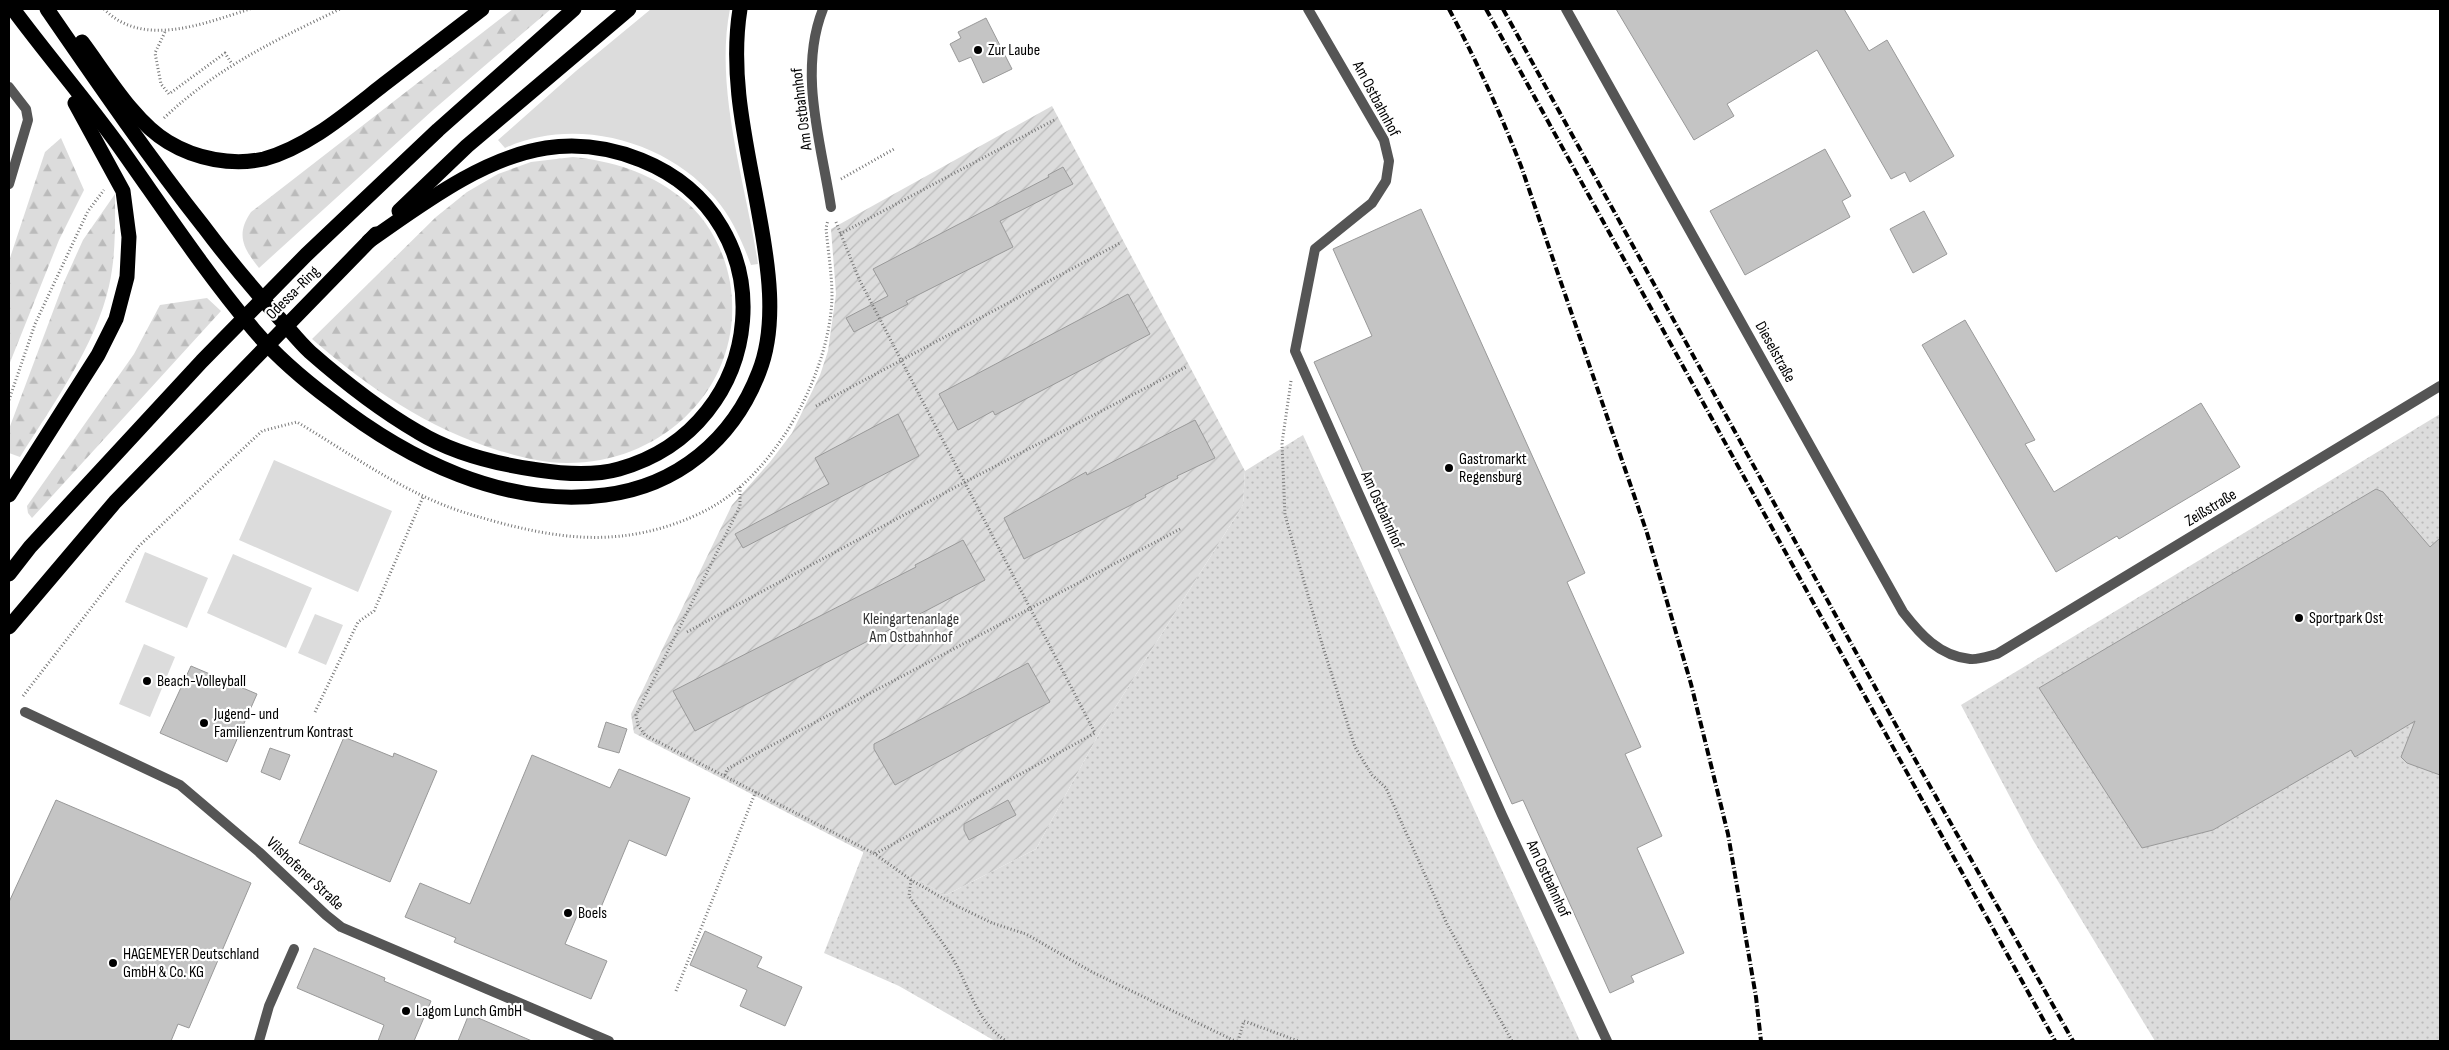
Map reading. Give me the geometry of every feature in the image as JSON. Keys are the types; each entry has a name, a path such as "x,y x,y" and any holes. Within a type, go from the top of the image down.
{"highway":[{"path":"13,9 115,141 230,300 255,332 292,370 365,426 409,453 456,474 503,489 549,495 589,497 620,493 654,484 687,465 713,444 734,420 760,371 768,320 768,263 737,79 735,47 740,9"},
{"path":"47,9 129,128 246,282 308,350 383,410 419,434 462,454 508,466 552,472 588,474 618,470 657,454 683,435 710,408 730,374 744,326 742,287 733,249 713,214 690,189 657,167 617,150 584,147 546,148 512,158 436,195 369,241"},
{"path":"57,9 140,119 167,142 193,154 220,161 241,162 263,159 307,140 355,107 482,9"},
{"name":"Odessa-Ring","path":"9,574 44,532 202,360 306,255 438,130 574,9"},
{"name":"Odessa-Ring","path":"9,627 115,502 226,385 369,241 467,146 629,9"},
{"path":"9,495 98,355 116,319 127,277 129,237 123,191 106,156 50,58"}],"street":[{"name":"Am Ostbahnhof","path":"823,9 812,44 811,84 831,207"},
{"name":"Am Ostbahnhof","path":"1308,9 1384,140 1389,161 1386,181 1372,203 1315,249 1295,351 1502,815 1607,1041"},
{"name":"Dieselstraße","path":"1566,9 1903,612 1924,638 1944,651 1970,659 1997,654"},
{"path":"9,87 26,109 28,120 9,184"},
{"name":"Zeißstraße","path":"1997,654 2440,386"},
{"name":"Vilshofener Straße","path":"25,712 180,785 259,852 326,916 341,927 609,1041"},
{"path":"259,1041 269,1006 294,949"}],"path":[{"path":"104,9 123,22 141,29 164,32 205,23 250,9"},
{"path":"214,76 232,64 340,9"},
{"path":"164,32 156,53 161,84 170,94 225,53 232,64"},
{"path":"840,234 1056,119"},
{"path":"828,186 894,149"},
{"path":"831,207 859,280 1096,733 876,854"},
{"path":"9,400 35,324 88,211"},
{"path":"816,406 1120,244"},
{"path":"687,632 965,482 1186,367"},
{"path":"1291,379 1282,443 1285,515 1322,644 1352,737 1364,763 1386,788 1447,924 1512,1041"},
{"path":"740,486 740,506 636,715 638,725 645,735 876,854 911,880 955,905 992,923 1026,934 1092,972 1237,1041 1244,1021 1298,1041"},
{"path":"315,712 358,622 374,611 423,496"},
{"path":"724,775 728,770 1030,607 1182,528"},
{"path":"676,991 756,791"},
{"path":"911,880 909,896 953,959 972,1001 984,1020 1006,1041"}],"green space":[{"path":"513,9 551,9 433,110 259,268 243,242 243,228 251,212"},
{"path":"651,9 730,9 726,40 729,104 758,264 751,265 736,230 715,198 695,178 671,161 645,148 617,139 589,134 560,134 532,139 505,148 498,140 576,71"},
{"name":"Kleingartenanlage Am Ostbahnhof","path":"1052,106 1245,471 1243,505 1101,730 1036,849 946,895 634,733 631,714 732,505 770,462 792,433 820,375 828,351 836,294 831,229"},
{"path":"61,138 84,190 59,240 9,365 9,261 45,152"},
{"path":"573,157 602,161 629,169 655,180 689,204 706,224 719,246 730,282 732,319 725,353 712,384 692,411 666,433 636,449 602,460 557,463 500,451 448,431 400,405 355,374 312,339 436,217 467,192 498,174 531,162"},
{"path":"115,194 113,263 103,308 94,330 72,374 20,457 9,453 9,429 64,282 83,240"},
{"path":"207,298 221,311 32,518 28,513 27,506 134,354 160,305"},
{"path":"2440,414 2440,1041 2155,1041 2033,840 1961,705"},
{"path":"1303,435 1580,1041 995,1041 899,986 824,953 864,851 946,895 1036,849 1101,730 1243,505 1245,471"},
{"path":"274,460 392,511 358,592 239,540"},
{"path":"145,552 208,578 187,628 125,602"},
{"path":"233,554 312,588 286,648 207,613"},
{"path":"315,614 343,625 326,665 298,653"},
{"name":"Beach-Volleyball","path":"144,644 175,657 150,717 119,704"}],"building":[{"path":"1616,9 1844,9 1869,51 1887,40 1954,156 1910,182 1905,172 1891,179 1817,50 1727,104 1734,116 1694,140"},
{"name":"Zur Laube","path":"986,18 1012,69 983,83 971,57 959,62 950,44 961,38 958,32"},
{"path":"1825,149 1851,196 1842,201 1850,217 1745,275 1710,211"},
{"path":"1063,167 1073,184 1000,221 1013,247 906,301 908,304 854,332 846,318 888,296 873,269 1049,177 1048,175"},
{"name":"Gastromarkt Regensburg","path":"1421,209 1585,573 1567,582 1641,747 1625,754 1662,836 1637,848 1684,953 1631,976 1634,982 1610,993 1523,800 1512,804 1314,362 1372,336 1333,249"},
{"path":"1924,211 1947,254 1913,273 1890,229"},
{"path":"1128,294 1150,334 995,415 993,411 958,430 939,394"},
{"path":"1965,320 2035,440 2025,444 2054,492 2201,403 2240,467 2119,539 2117,536 2056,572 1922,345"},
{"path":"898,414 919,456 743,548 735,534 829,484 815,458"},
{"path":"1195,420 1215,458 1177,476 1178,478 1145,495 1146,497 1131,505 1024,559 1004,518 1086,472 1087,475"},
{"name":"Sportpark Ost","path":"2376,489 2383,492 2430,547 2440,538 2440,775 2407,763 2401,757 2415,721 2355,757 2351,750 2213,830 2142,848 2039,688"},
{"path":"963,540 985,580 695,731 673,691 916,567 915,565"},
{"path":"1028,663 1050,702 895,785 874,749 874,744"},
{"name":"Jugend- und Familienzentrum Kontrast","path":"191,666 257,694 227,762 160,733"},
{"path":"606,722 627,729 619,753 598,747"},
{"path":"344,737 393,757 394,753 437,771 390,882 299,843"},
{"path":"270,748 290,755 280,780 261,772"},
{"path":"532,755 610,788 619,769 690,798 666,856 629,840 597,917 580,909 565,944 607,961 591,999 454,942 456,938 405,917 420,883 470,904"},
{"name":"HAGEMEYER Deutschland GmbH & Co. KG","path":"56,800 251,883 189,1028 178,1024 171,1041 9,1041 9,902"},
{"path":"1008,800 1016,815 969,840 964,830 964,824"},
{"path":"705,931 762,957 757,967 802,987 785,1026 740,1006 747,990 690,965"},
{"path":"314,948 385,978 384,981 431,1001 414,1041 378,1041 384,1025 297,988"},
{"path":"469,1014 532,1041 458,1041"}],"railway":[{"path":"1449,9 1487,86 1521,166 1647,533 1691,684 1728,834 1756,997 1761,1041"},
{"path":"1486,9 2055,1041"},
{"path":"1503,9 1903,738 2073,1041"}],"place":[{"name":"Zur Laube","path":"978,50"},
{"name":"Gastromarkt Regensburg","path":"1449,468"},
{"name":"Sportpark Ost","path":"2299,618"},
{"name":"Beach-Volleyball","path":"147,681"},
{"name":"Jugend- und Familienzentrum Kontrast","path":"204,723"},
{"name":"Boels","path":"568,913"},
{"name":"HAGEMEYER Deutschland GmbH & Co. KG","path":"113,963"},
{"name":"Lagom Lunch GmbH","path":"406,1011"}]}
